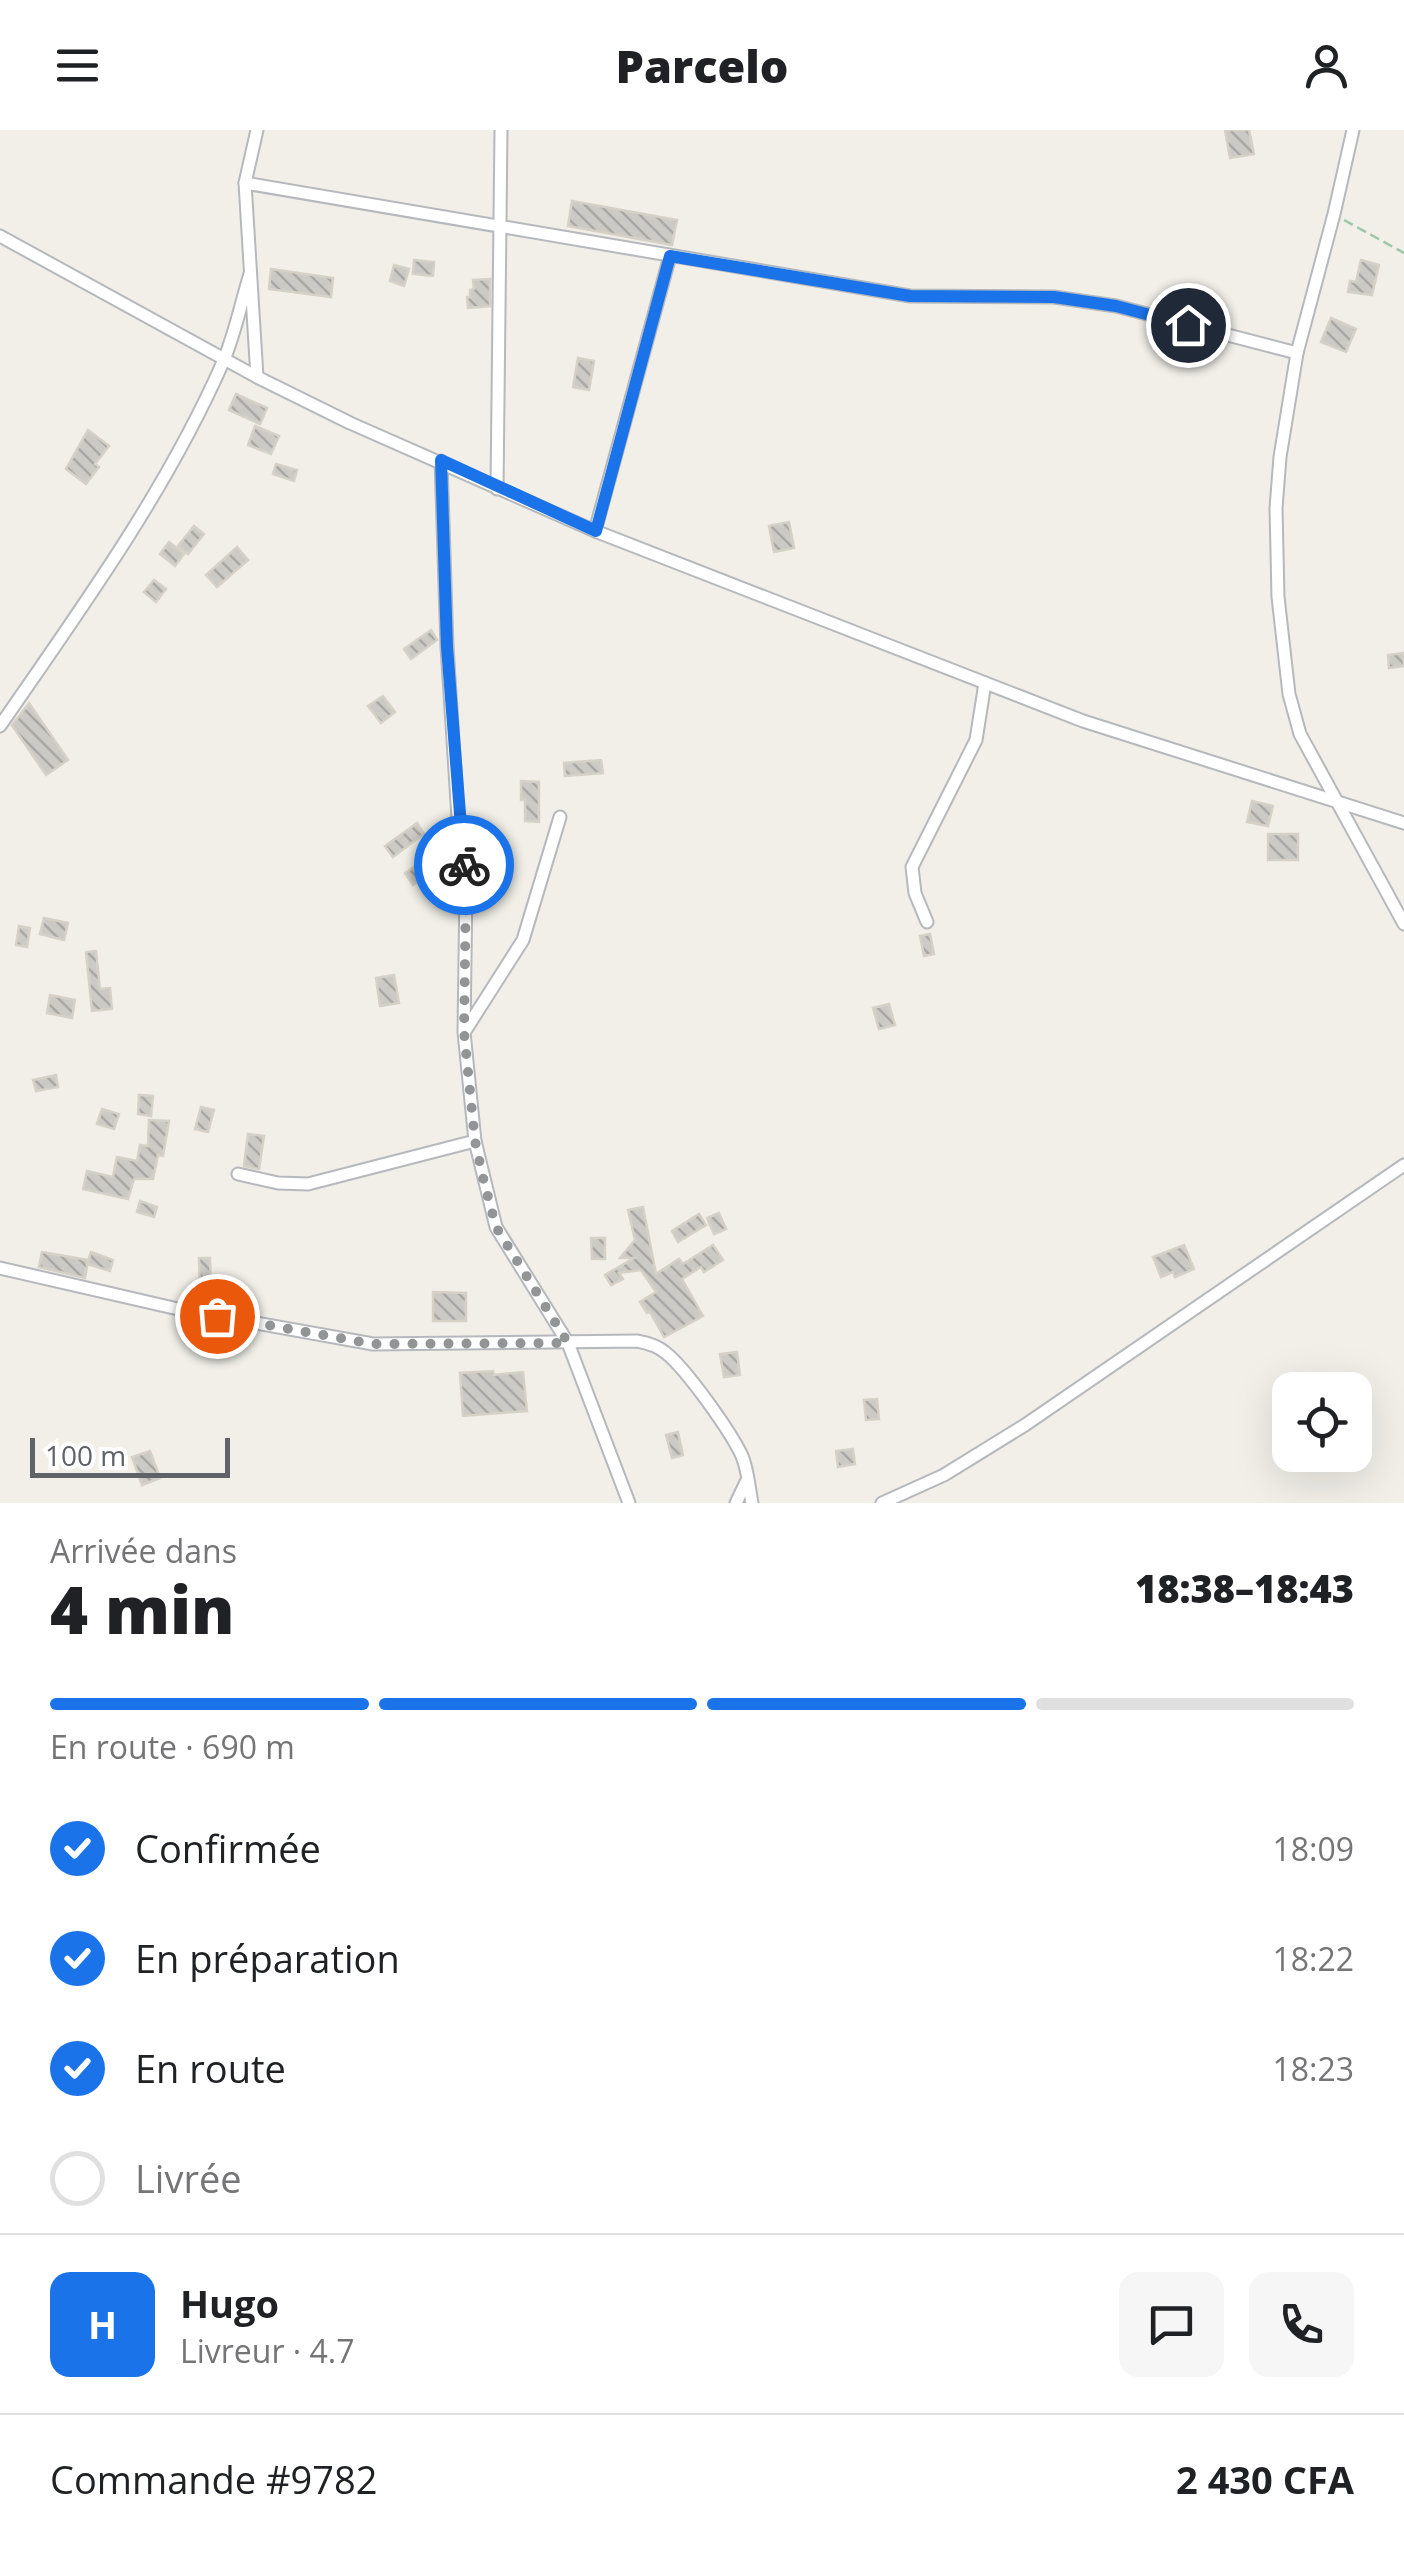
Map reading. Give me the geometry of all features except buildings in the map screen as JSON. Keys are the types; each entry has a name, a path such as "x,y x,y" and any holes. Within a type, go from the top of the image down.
{"street":[{"path":"257,130 245,183 257,377"},
{"path":"497,488 501,130"},
{"path":"1353,130 1297,353 1277,491 1278,597 1289,694 1300,734 1404,924"},
{"path":"245,183 910,296 1054,297 1116,306 1297,353"},
{"path":"0,236 257,377 350,423 596,531 1083,721 1404,823"},
{"path":"596,531 670,256"},
{"path":"0,726 111,563 166,472 224,359 250,274"},
{"path":"441,460 447,647 466,886 464,1032 475,1141 496,1227 568,1343 629,1503"},
{"path":"927,922 914,893 912,867 976,740 985,682"},
{"path":"464,1032 523,940 560,818"},
{"path":"238,1174 278,1183 308,1184 475,1141"},
{"path":"882,1503 944,1475 1025,1425 1404,1166"},
{"path":"0,1268 178,1309 373,1344 637,1341 665,1352 735,1442 744,1460 752,1503"},
{"path":"736,1503 748,1479"}],"path":[{"path":"1334,214 1404,252"}],"way so far":[{"path":"217,1316 373,1344 568,1343 496,1227 475,1141 464,1032 464,865"}],"route":[{"path":"464,865 447,647 441,460 596,531 670,256 910,296 1054,297 1116,306 1188,325"}]}
